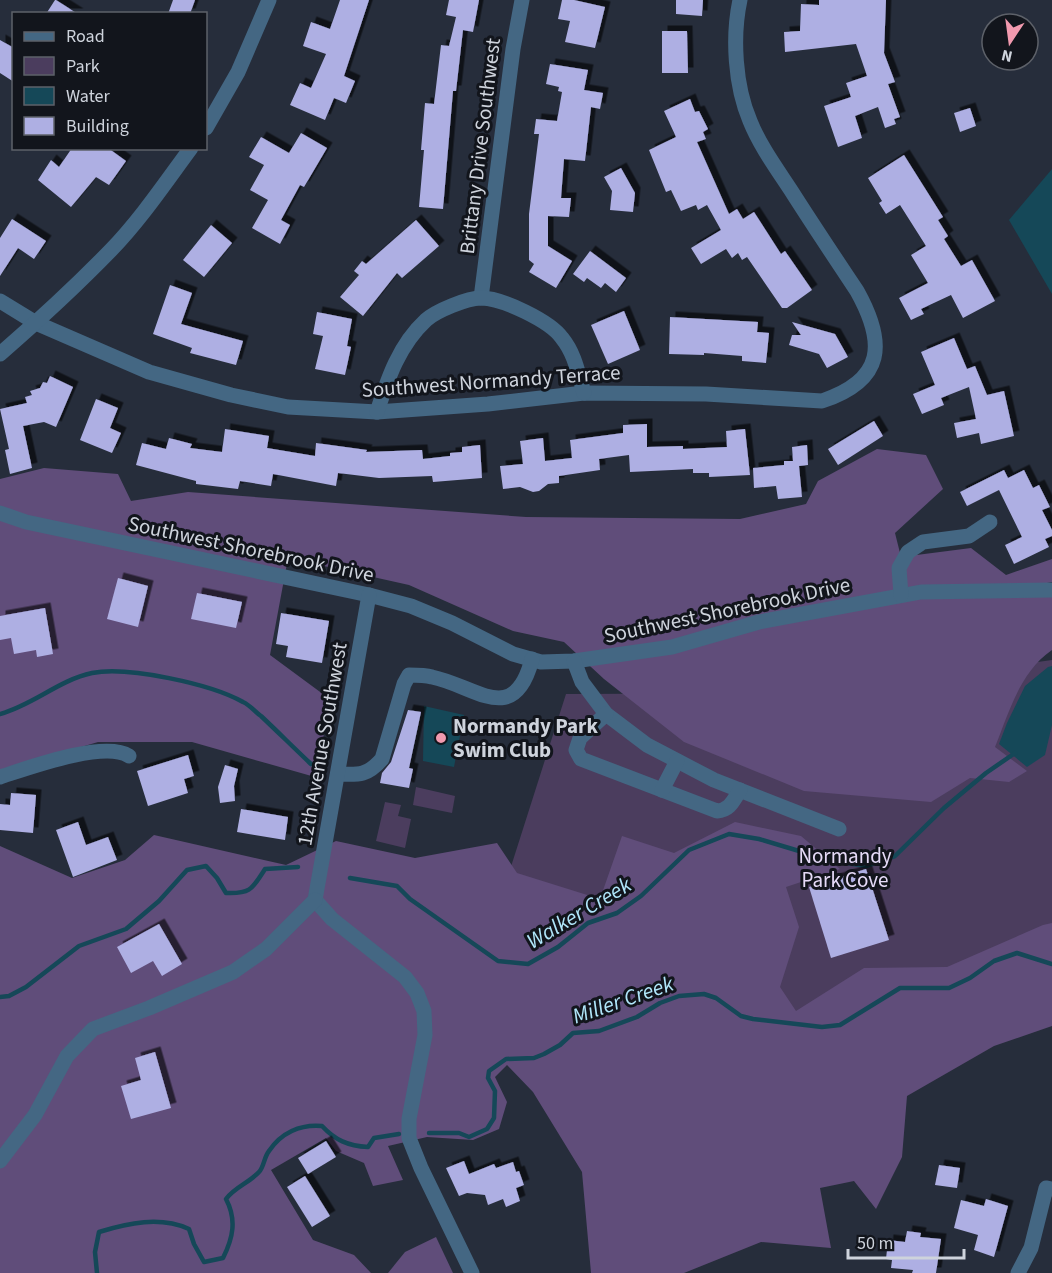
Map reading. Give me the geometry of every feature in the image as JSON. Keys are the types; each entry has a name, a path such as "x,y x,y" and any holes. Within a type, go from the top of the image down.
{"street":[{"path":"207,126 237,72 269,0"},
{"name":"Brittany Drive Southwest","path":"481,298 513,49 522,0"},
{"name":"Southwest Normandy Terrace","path":"0,301 36,323 149,372 231,395 288,406 377,412 488,404 584,393 706,394 822,401 840,395 857,385 866,376 876,348 875,333 869,313 769,157 750,121 740,89 737,54 737,13 741,0"},
{"path":"0,354 36,323 112,249 156,196 189,150"},
{"path":"377,412 388,375 407,341 427,318 450,307 481,298 508,305 541,319 561,335 573,354 584,393"},
{"name":"Southwest Shorebrook Drive","path":"0,513 26,522 411,606 452,622 513,654 541,662 574,661 672,647 759,622 921,591 1052,590"},
{"path":"901,595 899,568 908,552 923,542 969,536 990,522"},
{"name":"12th Avenue Southwest","path":"315,900 369,595"},
{"path":"338,774 359,776 374,768 382,759 404,684 409,675 434,677 497,699 511,696 521,687 528,677 532,660"},
{"path":"574,661 582,682 606,714 647,745 714,780 839,829"},
{"path":"606,714 580,738 576,750 581,759 717,811 731,806 740,790"},
{"path":"0,777 88,752 112,750 129,756"},
{"path":"662,790 677,761"},
{"path":"0,1161 35,1115 66,1056 93,1029 233,972 266,949 315,900 332,919 405,977 417,993 424,1011 425,1035 409,1119 410,1138 421,1168 472,1273"},
{"path":"1018,1273 1031,1248 1049,1189"}],"green space":[{"name":"Normandy Park Cove","path":"1052,660 1052,989 853,1052 478,970 566,694 811,693"},
{"path":"416,787 455,796 452,813 413,805"},
{"path":"385,802 401,805 398,816 411,819 405,848 376,841"}],"shaded area":[{"path":"877,449 926,455 943,489 895,533 901,557 971,548 1006,575 1052,559 1052,582 1047,583 1052,597 1052,650 1041,659 1024,681 995,747 1027,771 1009,782 970,778 931,802 804,791 684,742 604,679 564,642 513,631 409,585 288,558 270,655 331,700 315,777 192,742 98,742 0,771 0,479 44,468 118,474 131,501 188,492 526,517 740,519 806,504 818,481"},
{"path":"735,822 801,836 840,869 786,887 799,927 780,987 796,1011 864,968 947,967 1052,923 1052,1026 994,1046 907,1096 902,1157 876,1209 854,1181 820,1188 831,1248 761,1242 684,1273 591,1273 582,1172 533,1092 507,1065 495,1077 507,1102 499,1129 473,1140 427,1137 388,1146 403,1180 373,1186 364,1163 336,1151 326,1138 271,1170 313,1240 354,1255 371,1273 0,1273 0,846 72,878 125,860 154,835 286,865 336,841 415,858 497,843 517,873 600,899 622,836 674,853"},
{"path":"436,1237 453,1273 388,1273 405,1252"}],"water":[{"path":"1052,169 1052,294 1009,220"},
{"path":"1052,666 1052,725 1045,755 1027,767 999,744 1025,686"},
{"name":"Normandy Park Swim Club","path":"424,706 464,715 454,767 423,761"}],"building":[{"path":"56,0 75,12 47,12"},
{"path":"173,0 195,0 191,12 169,12"},
{"path":"340,0 369,0 344,76 355,81 346,103 334,98 325,120 290,105 300,83 311,88 326,54 303,46 311,22 330,29"},
{"path":"449,0 479,0 473,32 463,30 456,91 453,91 443,209 419,207 425,103 434,104 441,45 449,46 456,17 446,15"},
{"path":"562,0 574,0 605,7 595,48 565,42 570,21 558,19"},
{"path":"676,0 703,0 702,16 676,14"},
{"path":"819,0 886,0 884,53 895,82 888,84 900,117 894,119 896,124 885,128 878,107 855,116 862,138 838,147 824,106 851,97 846,83 867,76 856,44 785,52 784,32 800,31 801,4 819,5"},
{"path":"662,31 687,31 688,73 662,73"},
{"path":"0,40 12,47 12,81 0,73"},
{"path":"550,64 588,70 584,90 603,93 600,109 591,107 585,161 564,159 561,198 571,198 569,217 548,216 548,246 572,261 556,288 529,272 534,264 529,260 529,214 539,134 534,134 536,119 557,121 562,92 558,91 559,87 546,84"},
{"path":"690,99 695,112 699,111 708,129 703,132 706,139 697,142 729,214 737,209 743,219 754,212 781,254 785,251 812,290 787,308 782,308 747,257 742,260 738,253 732,258 726,249 701,264 691,248 721,230 707,205 698,210 696,205 681,211 671,190 666,192 649,150 676,137 664,111"},
{"path":"970,108 976,126 960,132 954,113"},
{"path":"301,133 327,148 304,187 300,185 281,220 290,225 280,244 252,228 268,200 250,190 264,165 249,157 261,137 289,153"},
{"path":"71,150 111,150 126,161 109,185 96,177 71,207 38,180 51,160 59,167"},
{"path":"904,155 943,217 938,220 948,236 944,239 961,266 972,260 995,301 963,318 951,295 921,309 924,314 911,320 899,298 928,283 911,255 926,246 900,205 886,214 879,203 882,201 868,178"},
{"path":"621,168 635,193 633,212 610,210 612,191 604,177"},
{"path":"12,219 46,241 34,259 18,248 0,276 0,238"},
{"path":"416,220 439,246 402,278 397,273 363,316 340,297 359,275 354,271 362,261 366,264"},
{"path":"211,225 232,243 204,277 183,260"},
{"path":"590,251 626,278 616,292 605,283 601,288 587,278 584,282 573,274"},
{"path":"170,285 192,293 181,324 243,341 236,365 190,353 192,348 153,334"},
{"path":"624,311 640,350 608,364 591,325"},
{"path":"317,312 352,319 347,346 351,347 345,375 315,369 323,336 313,334"},
{"path":"670,317 758,322 757,332 769,333 766,363 742,361 742,356 704,353 704,355 669,354"},
{"path":"792,322 835,334 848,357 827,368 819,354 789,345 792,335 801,335"},
{"path":"954,338 967,369 975,366 987,395 1004,391 1014,436 981,444 979,433 957,438 954,423 976,419 969,387 941,398 944,405 922,414 913,394 935,385 921,352"},
{"path":"50,376 73,387 56,427 44,422 23,426 32,468 10,474 5,450 9,449 0,409 27,403 25,397 32,395 30,391 40,388 43,382 47,383"},
{"path":"96,399 118,408 110,428 121,433 112,453 80,440"},
{"path":"874,421 883,436 838,465 828,449"},
{"path":"647,424 647,447 683,446 683,449 727,447 726,431 745,429 750,475 709,477 709,473 693,473 693,469 630,472 629,455 599,459 600,470 559,476 559,483 548,484 539,491 533,492 520,487 503,489 500,466 523,464 520,441 543,438 545,461 572,458 570,440 623,433 623,425"},
{"path":"225,429 269,436 267,448 315,456 316,443 367,450 366,452 422,450 423,459 450,456 450,453 462,452 462,447 480,445 482,478 433,482 432,476 379,478 338,473 336,486 273,474 271,486 240,481 238,489 196,484 196,481 136,465 142,443 166,449 169,438 192,444 190,448 222,452"},
{"path":"807,445 808,465 799,466 802,497 778,499 776,486 754,488 753,468 784,465 784,461 793,461 792,447"},
{"path":"1004,470 1008,478 1024,470 1033,488 1039,485 1050,507 1042,510 1052,530 1052,536 1045,539 1049,547 1014,564 1005,545 1022,537 999,490 967,506 960,492"},
{"path":"118,578 148,586 138,627 107,619"},
{"path":"197,593 242,602 236,628 191,619"},
{"path":"45,608 53,654 37,657 36,650 14,654 11,638 0,640 0,616"},
{"path":"281,613 329,621 322,663 286,657 288,646 276,644"},
{"path":"408,710 421,712 409,768 413,769 409,788 380,783 382,773 391,762"},
{"path":"188,755 194,776 184,779 188,793 148,806 137,771"},
{"path":"225,765 238,769 234,786 235,801 220,803 218,787"},
{"path":"11,793 36,795 33,833 0,830 0,804 10,805"},
{"path":"241,809 288,817 285,840 237,832"},
{"path":"78,822 86,845 108,837 117,860 73,877 56,830"},
{"path":"866,869 889,940 831,958 809,887"},
{"path":"159,924 182,964 162,976 153,961 131,973 117,947"},
{"path":"155,1052 171,1108 131,1119 121,1086 141,1080 135,1058"},
{"path":"326,1141 336,1157 308,1174 298,1158"},
{"path":"464,1161 469,1174 494,1164 496,1168 513,1162 524,1185 516,1188 520,1201 506,1207 503,1199 488,1205 485,1195 467,1193 459,1196 446,1168"},
{"path":"939,1165 960,1168 957,1188 935,1185"},
{"path":"305,1176 330,1216 312,1227 287,1187"},
{"path":"986,1199 1008,1206 994,1257 974,1250 978,1235 954,1228 961,1200 984,1206"},
{"path":"907,1231 921,1233 920,1237 941,1239 936,1273 912,1273 913,1270 891,1268 892,1260 886,1259 888,1240 905,1242"}],"waterway":[{"path":"0,714 24,705 80,676 108,671 147,674 191,683 246,703 311,764"},
{"name":"Walker Creek","path":"350,878 397,886 410,899 498,961 528,964 558,947 588,923 617,913 641,896 689,850 729,834 759,839 829,860 866,866 895,856 944,808 986,773 1015,753"},
{"name":"Walker Creek","path":"0,997 9,996 26,987 79,946 126,929 159,901 187,870 206,866 226,893 234,893 250,889 265,869 298,867"},
{"name":"Miller Creek","path":"429,1133 459,1133 469,1137 487,1129 494,1118 495,1091 488,1078 489,1071 506,1059 534,1058 560,1045 573,1033 599,1031 637,1017 660,1003 679,996 704,994 716,998 741,1016 822,1027 840,1025 900,988 949,988 970,978 994,961 1017,953 1052,964"},
{"name":"Miller Creek","path":"97,1273 95,1252 99,1232 144,1222 167,1223 189,1229 204,1262 223,1258 233,1222 226,1199 259,1172 267,1153 279,1139 292,1131 299,1128 322,1126 342,1141 368,1147 374,1138 399,1134"}],"place":[{"name":"Normandy Park Swim Club","path":"441,738"}]}
